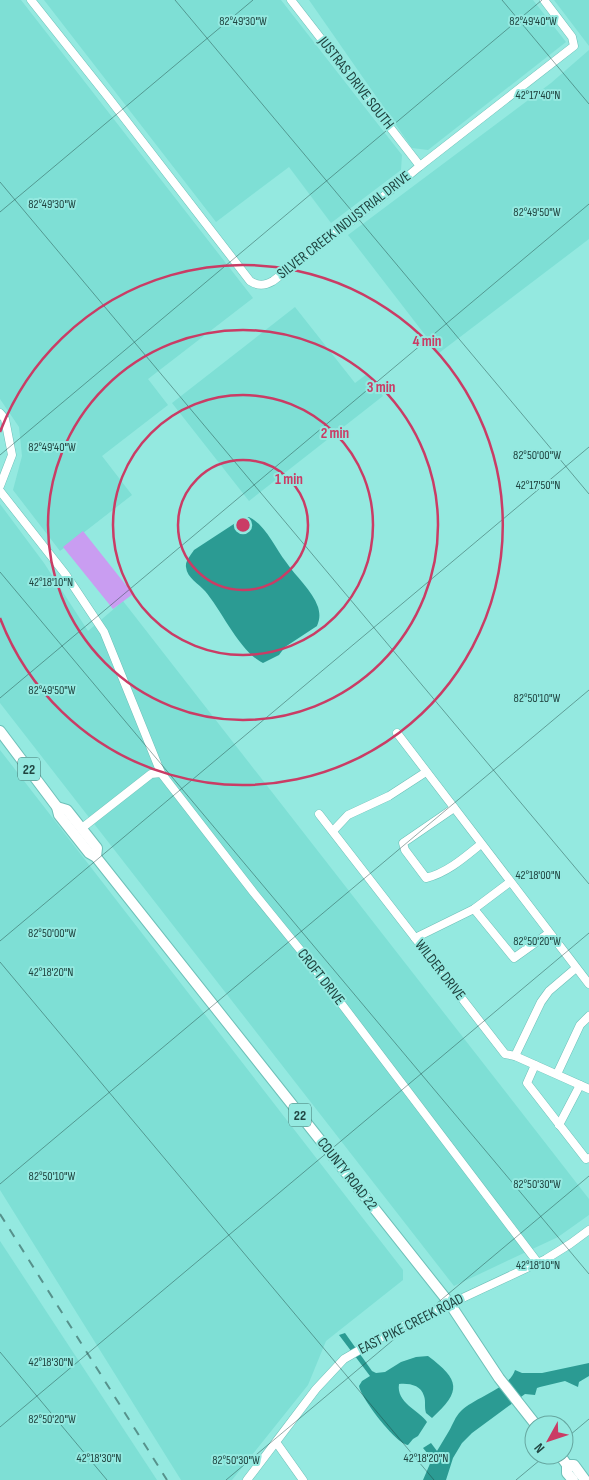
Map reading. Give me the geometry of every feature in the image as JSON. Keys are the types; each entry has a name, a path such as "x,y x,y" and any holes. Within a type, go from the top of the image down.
{"main road":[{"name":"COUNTY ROAD 22","path":"0,731 57,807 59,815 89,853 96,857 450,1304 499,1378 528,1415"},
{"name":"COUNTY ROAD 22","path":"57,807 68,810 98,848 96,857"},
{"path":"567,1465 567,1473 573,1480"},
{"path":"574,1465 586,1480"}],"street":[{"name":"SILVER CREEK INDUSTRIAL DRIVE","path":"31,0 250,281 255,284 264,285 272,281 379,200 574,46 572,37 544,0"},
{"name":"JUSTRAS DRIVE SOUTH","path":"291,0 420,166"},
{"path":"0,413 4,419 12,455 0,486"},
{"name":"CROFT DRIVE","path":"0,492 66,575 104,632 161,773 312,964 538,1263"},
{"path":"397,733 589,984"},
{"path":"333,831 348,816 389,796 426,772"},
{"path":"82,828 151,774 161,773"},
{"path":"454,808 420,833 402,843 426,878 435,876 455,864 482,844"},
{"name":"WILDER DRIVE","path":"319,814 505,1054 515,1056 589,1089"},
{"path":"415,938 474,909 510,882"},
{"path":"474,909 514,958 549,933"},
{"path":"515,1056 541,1002 576,968"},
{"path":"557,1074 580,1025 589,1016"},
{"path":"535,1065 527,1083 586,1159 589,1158"},
{"path":"560,1126 580,1085"},
{"name":"EAST PIKE CREEK ROAD","path":"247,1480 316,1389 344,1359 394,1330 538,1263 589,1230"},
{"path":"276,1442 304,1480"}],"shaded area":[{"path":"0,0 21,0 253,298 148,379 168,405 102,456 132,495 60,551 13,490 22,456 19,427 0,399"},
{"path":"44,0 281,0 402,155 401,170 331,223 289,167 216,222"},
{"path":"309,0 533,0 566,42 428,150 412,148"},
{"path":"554,0 589,0 589,46"},
{"path":"589,50 589,239 439,353 348,235 551,83"},
{"path":"295,307 355,383 367,374 383,396 249,501 172,403"},
{"path":"0,504 44,563 88,631 123,601 589,1199 589,1215 558,1237 454,1286 0,703"},
{"path":"83,531 133,594 113,609 63,547"},
{"path":"0,750 403,1270 403,1280 326,1341 308,1385 232,1480 181,1480 0,1190"},
{"path":"0,1241 157,1480 0,1480"}],"water":[{"path":"249,517 265,531 290,568 308,589 318,607 319,614 317,626 285,647 279,655 263,663 255,658 239,641 211,599 189,574 186,567 187,560 194,550 243,518"},
{"path":"345,1333 372,1371 376,1373 385,1372 401,1362 416,1357 428,1356 439,1364 451,1379 453,1386 449,1400 432,1418 426,1413 425,1398 420,1389 411,1384 399,1384 399,1391 404,1401 427,1422 418,1436 408,1445 403,1443 388,1429 372,1410 361,1392 359,1386 362,1381 370,1376 339,1335"},
{"path":"589,1363 589,1376 579,1382 578,1387 565,1381 537,1388 535,1395 525,1394 472,1433 462,1443 453,1458 446,1480 423,1480 432,1459 423,1448 431,1443 437,1451 461,1411 506,1382 515,1370 522,1373 542,1373"}],"railway":[{"path":"0,1214 167,1480"}]}
